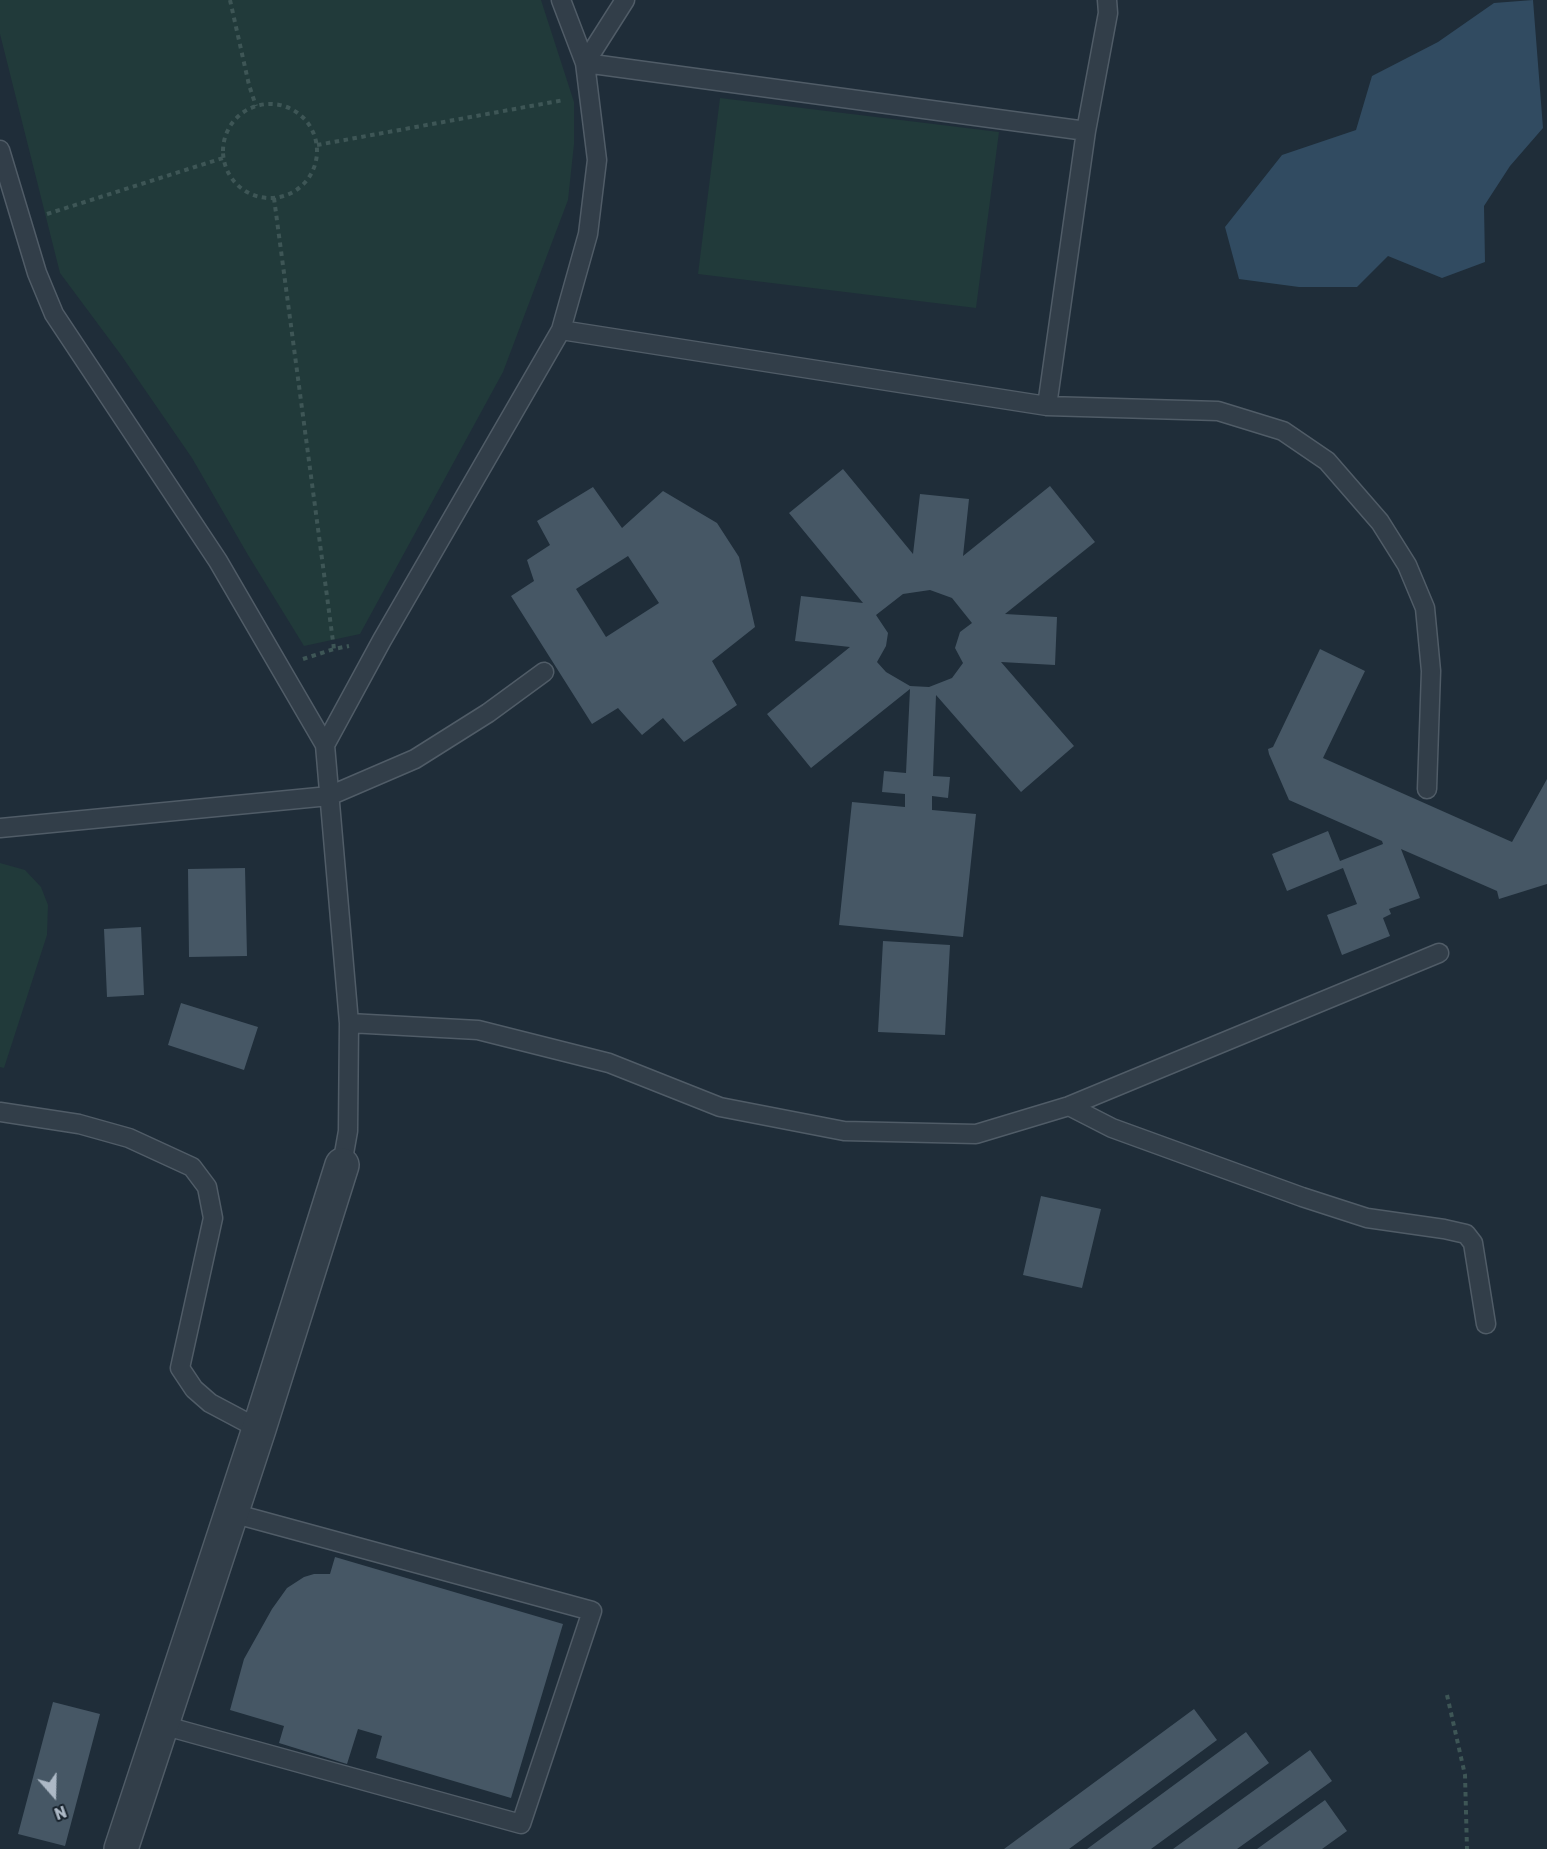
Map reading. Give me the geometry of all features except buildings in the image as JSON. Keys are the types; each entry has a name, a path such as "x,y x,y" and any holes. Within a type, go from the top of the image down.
{"street":[{"path":"121,1849 259,1429 342,1165"}],"lane":[{"path":"325,745 382,640 561,330 588,234 597,160 585,63 561,0"},
{"path":"585,63 625,0"},
{"path":"1047,406 1086,131 1107,14 1107,0"},
{"path":"585,63 1086,131"},
{"path":"0,150 37,273 54,314 218,561 325,745 349,1023 348,1131 342,1165"},
{"path":"561,330 1047,406 1218,411 1283,431 1327,461 1380,522 1407,565 1425,608 1431,671 1427,789"},
{"path":"0,828 329,796 415,759 488,713 544,672"},
{"path":"349,1023 478,1030 609,1063 720,1107 844,1131 976,1134 1069,1106 1439,953"},
{"path":"1069,1106 1112,1128 1302,1197 1367,1218 1467,1234 1473,1243 1486,1324"},
{"path":"0,1112 79,1124 129,1138 192,1167 207,1187 213,1218 180,1368 194,1389 210,1403 259,1429"},
{"path":"162,1725 520,1824 592,1611 231,1513"}],"path":[{"path":"230,0 256,106"},
{"path":"317,145 589,95"},
{"path":"272,104 288,107 302,116 312,129 317,145 314,170 307,181 287,196 274,198 260,198 246,193 227,172 223,158 225,136 230,126 246,111 256,106 272,104"},
{"path":"22,222 223,158"},
{"path":"274,198 334,649 382,640"},
{"path":"1447,1695 1466,1775 1467,1849"}],"green space":[{"path":"0,0 541,0 574,102 574,144 568,200 503,372 360,634 304,646 192,458 121,355 60,273 0,34"},
{"path":"720,98 999,132 976,308 698,274"},
{"path":"0,863 25,870 41,887 48,905 47,935 4,1068 0,1067"}],"water":[{"path":"1533,0 1543,128 1510,166 1484,206 1485,262 1442,278 1388,256 1357,287 1299,287 1239,279 1225,227 1282,155 1356,130 1372,76 1438,42 1494,3"}]}
